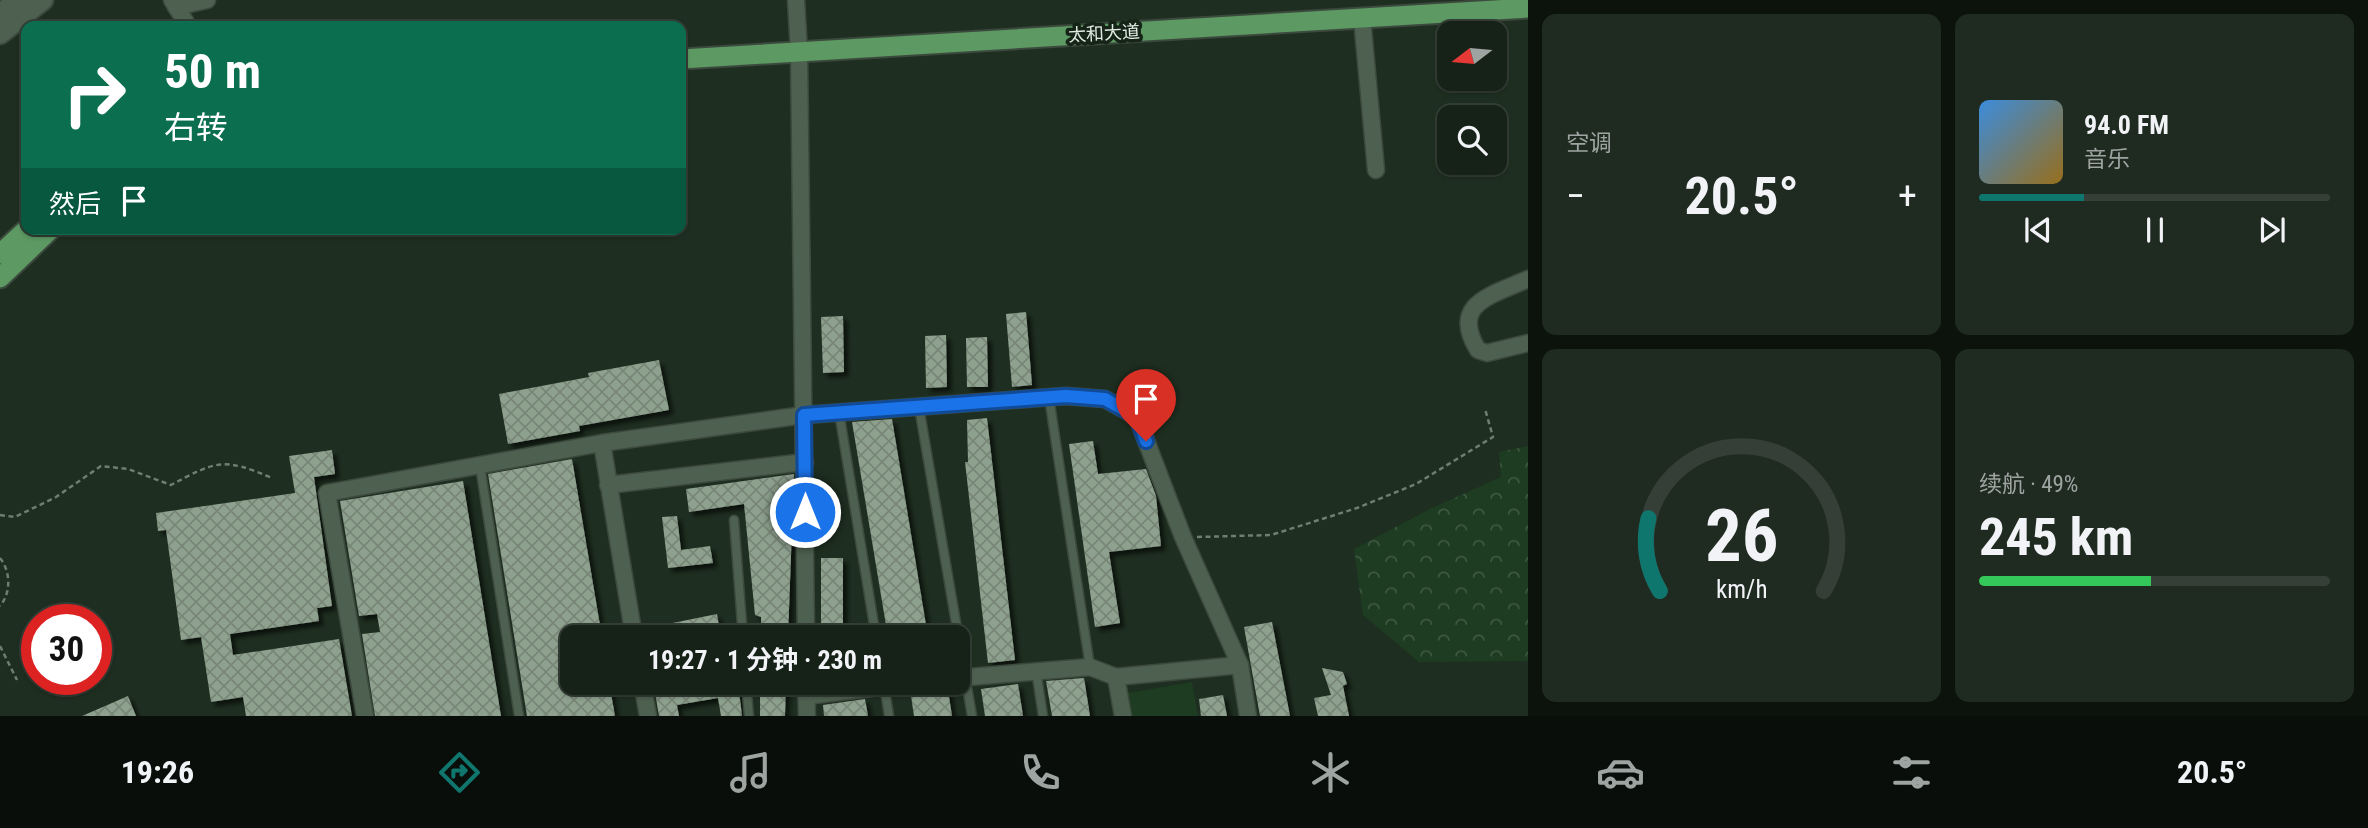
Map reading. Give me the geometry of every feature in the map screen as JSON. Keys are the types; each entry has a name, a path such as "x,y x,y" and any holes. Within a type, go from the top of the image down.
{"main road":[{"name":"太和大道","path":"686,58 799,45 1447,0"},
{"name":"太和大道","path":"1361,6 1528,8"},
{"name":"太和大道","path":"686,45 799,45"},
{"path":"0,254 21,235"},
{"path":"0,278 45,235"}],"street":[{"path":"0,14 18,0"},
{"path":"0,34 43,0"},
{"path":"185,21 174,4 207,0"},
{"path":"796,0 799,45 806,625"},
{"path":"1361,6 1377,170"},
{"path":"1528,279 1477,304 1469,316 1467,330 1478,350 1486,353 1528,343"},
{"path":"365,716 327,493 602,443 804,415 1066,396 1105,399 1137,417 1212,607 1240,664 1248,716"},
{"path":"602,443 633,625"},
{"path":"608,485 805,462"},
{"path":"970,676 1090,667 1116,677 1240,664"},
{"path":"1116,677 1124,716"},
{"path":"644,695 648,716"},
{"path":"806,695 807,716"}],"lane":[{"path":"1049,397 1090,667"},
{"path":"919,407 953,625"},
{"path":"839,412 874,625"},
{"path":"480,466 519,716"},
{"path":"734,520 742,625"},
{"path":"1036,670 1043,716"},
{"path":"747,695 749,716"},
{"path":"886,695 889,716"},
{"path":"966,695 972,716"}],"path":[{"path":"1183,537 1271,535 1357,508 1416,484 1493,437 1485,409"},
{"path":"0,515 15,517 56,497 101,466 128,469 171,485 209,465 242,465 272,478"},
{"path":"0,558 4,562 8,579 7,598 0,606"},
{"path":"0,646 17,680"}],"green space":[{"path":"1528,446 1528,661 1419,662 1363,615 1354,549 1430,509 1501,477 1499,452"},
{"path":"1192,682 1198,716 1132,716 1128,693"}],"building":[{"path":"1026,312 1032,385 1012,387 1006,314"},
{"path":"843,316 844,372 823,373 821,317"},
{"path":"946,335 947,387 926,388 925,336"},
{"path":"987,337 988,387 967,387 966,338"},
{"path":"659,360 669,410 579,426 580,431 508,444 499,394"},
{"path":"987,418 1015,660 988,663 965,462 968,462 967,420"},
{"path":"892,419 926,625 886,625 852,422"},
{"path":"1093,441 1098,474 1146,469 1156,496 1161,546 1109,552 1120,623 1095,627 1069,444"},
{"path":"332,450 335,474 314,477 332,606 317,608 319,621 230,634 233,655 339,639 352,716 246,716 243,697 211,702 201,637 181,640 166,530 158,531 156,513 295,493 289,456"},
{"path":"572,459 600,625 560,625 560,695 611,695 615,716 527,716 488,474"},
{"path":"794,474 788,625 761,625 761,617 755,615 744,504 689,512 686,489"},
{"path":"463,481 501,716 375,716 362,634 380,632 377,614 359,616 340,501"},
{"path":"677,516 681,550 710,546 713,563 668,568 662,517"},
{"path":"821,558 843,558 843,625 821,625"},
{"path":"717,614 719,625 663,625"},
{"path":"1272,622 1290,716 1260,716 1244,627"},
{"path":"1322,668 1343,672 1347,684 1343,686 1349,716 1318,716 1314,698 1331,695"},
{"path":"1084,678 1090,716 1052,716 1046,681"},
{"path":"1018,684 1023,716 985,716 981,689"},
{"path":"655,695 740,695 742,716 721,716 718,698 677,705 679,716 659,716"},
{"path":"760,695 786,695 785,716 760,716"},
{"path":"949,695 952,716 914,716 911,696"},
{"path":"1223,695 1227,716 1201,716 1199,699"},
{"path":"128,696 136,716 82,716"},
{"path":"865,699 868,716 824,716 823,705"}],"route":[{"path":"805,512 804,415 1066,396 1105,399 1137,417 1146,441"}]}
